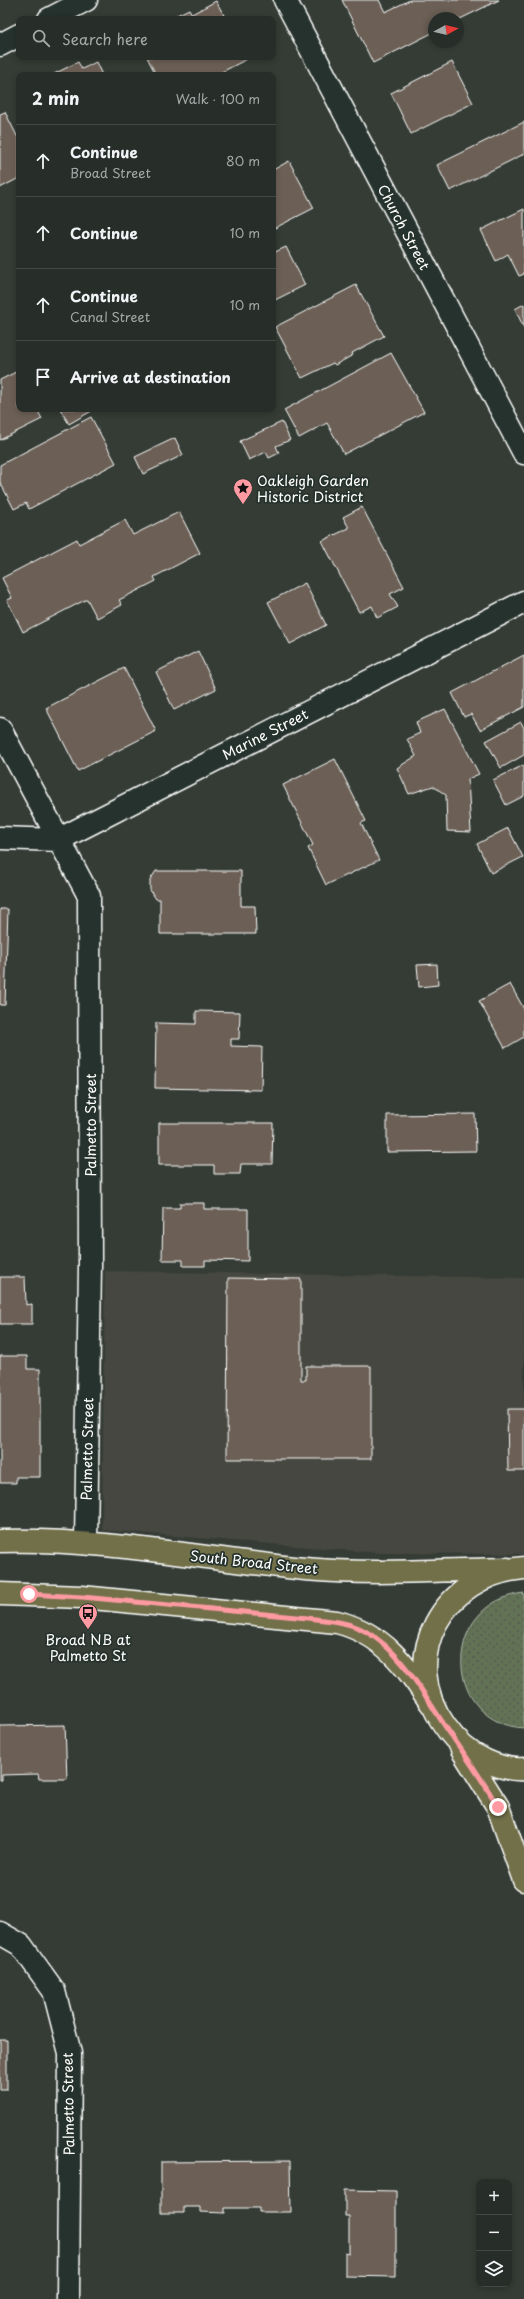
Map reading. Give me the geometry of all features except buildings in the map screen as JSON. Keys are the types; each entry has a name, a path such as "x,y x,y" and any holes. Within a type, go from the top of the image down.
{"main road":[{"name":"South Broad Street","path":"0,1541 86,1543 306,1569 357,1571 516,1569"},
{"path":"431,1703 425,1680 426,1656 430,1635 440,1616 452,1599 468,1585 488,1576 516,1569"},
{"path":"0,1594 82,1597 337,1622 364,1630 380,1641 414,1677 474,1765 498,1807 524,1880"},
{"path":"457,1742 476,1756 497,1766 524,1769"}],"street":[{"path":"56,16 86,0"},
{"name":"Church Street","path":"284,0 524,453"},
{"path":"0,45 16,37"},
{"name":"Marine Street","path":"0,838 58,840 524,602"},
{"name":"Palmetto Street","path":"0,730 58,840 90,896 90,1265 86,1543"},
{"name":"Palmetto Street","path":"0,1933 21,1945 54,1991 70,2053 68,2299"}],"shaded area":[{"path":"105,1271 524,1278 524,1554 379,1553 102,1530"}],"green space":[{"path":"524,1593 524,1728 497,1721 478,1706 466,1685 462,1662 465,1638 477,1617 497,1601"}],"place":[{"name":"Oakleigh Garden Historic District","path":"243,505"},
{"name":"Broad NB at Palmetto St","path":"88,1630"}],"route":[{"path":"29,1594 82,1597 308,1618 337,1622 364,1630 380,1641 396,1656 414,1677 443,1722 474,1765 498,1807"}]}
